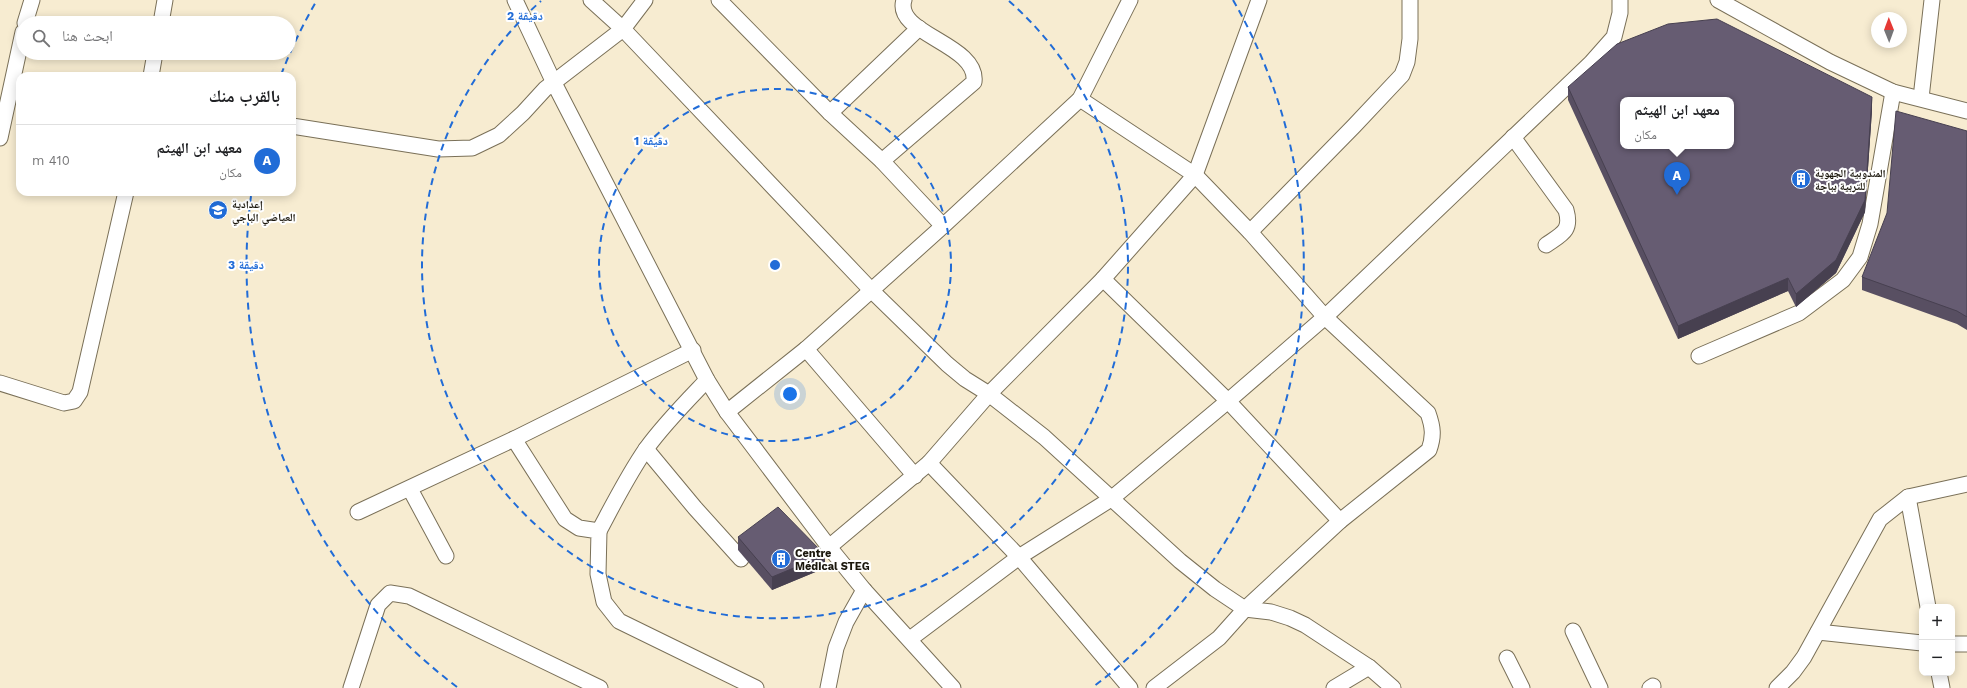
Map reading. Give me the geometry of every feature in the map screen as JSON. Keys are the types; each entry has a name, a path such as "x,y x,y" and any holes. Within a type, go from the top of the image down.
{"street":[{"path":"27,16 32,0"},
{"path":"162,16 164,0"},
{"path":"515,0 554,83 693,350 707,380 727,412 829,547 864,590 953,688"},
{"path":"591,0 623,28 871,290 947,364 965,379 990,394 1044,437 1110,499 1180,561 1215,589 1245,609 1271,612 1305,625 1369,667 1393,688"},
{"path":"296,127 438,149 472,148 499,135 523,114 545,89 623,28 645,0"},
{"path":"719,0 830,112 882,161 943,226"},
{"path":"882,161 974,82 972,66 956,52 919,28 906,16 902,5 904,0"},
{"path":"727,412 806,349 943,226 1080,99 1130,0"},
{"path":"829,547 929,463 990,394 1103,279 1195,175 1259,0"},
{"path":"1250,232 1402,75 1407,62 1410,39 1410,0"},
{"path":"910,639 1018,558 1110,499 1228,401 1325,317 1591,63 1614,37 1620,13 1620,0"},
{"path":"1718,0 1830,70 1893,92 1967,111"},
{"path":"1921,98 1932,0"},
{"path":"830,112 919,28"},
{"path":"0,138 17,60"},
{"path":"153,72 154,60"},
{"path":"1699,356 1799,314 1843,280 1860,257 1870,224 1893,92"},
{"path":"1080,99 1195,175 1250,232 1325,317 1428,413 1432,426 1433,438 1429,450 1340,521 1245,609 1219,638 1154,688"},
{"path":"1513,137 1566,210 1569,220 1565,232 1546,245"},
{"path":"0,383 64,403 74,401 77,397 80,392 125,196"},
{"path":"1103,279 1228,401 1340,521"},
{"path":"806,349 915,476"},
{"path":"358,512 410,489 514,439 693,350"},
{"path":"707,380 668,421 646,449 620,490 599,530 598,574 604,602 619,622 756,688"},
{"path":"514,439 565,519 579,528 599,530"},
{"path":"646,449 695,508 741,559"},
{"path":"929,463 1018,558 1130,688"},
{"path":"1777,688 1793,672 1804,657 1880,519 1908,497 1967,484"},
{"path":"410,489 446,556"},
{"path":"1908,497 1927,604"},
{"path":"828,688 836,648 846,622 864,590"},
{"path":"351,688 378,605 390,593 409,596 600,688"},
{"path":"1573,631 1600,688"},
{"path":"1818,632 1919,643"},
{"path":"1955,644 1967,644"},
{"path":"1507,658 1522,688"},
{"path":"1334,688 1369,667"},
{"path":"1940,676 1942,688"}],"building":[{"path":"1717,19 1872,97 1865,200 1836,260 1796,294 1788,278 1678,326 1568,87 1617,44 1668,24"},
{"path":"1896,111 1967,131 1967,317 1957,311 1862,277 1887,213"},
{"name":"Centre Médical STEG","path":"778,507 825,555 772,577 738,537"}],"place":[{"name":"المندوبية الجهوية للتربية بباجة","path":"1801,179"},
{"name":"معهد ابن الهيثم","path":"1677,195"},
{"name":"إعدادية العياضي الباجي","path":"218,210"},
{"name":"Centre Médical STEG","path":"781,559"}]}
